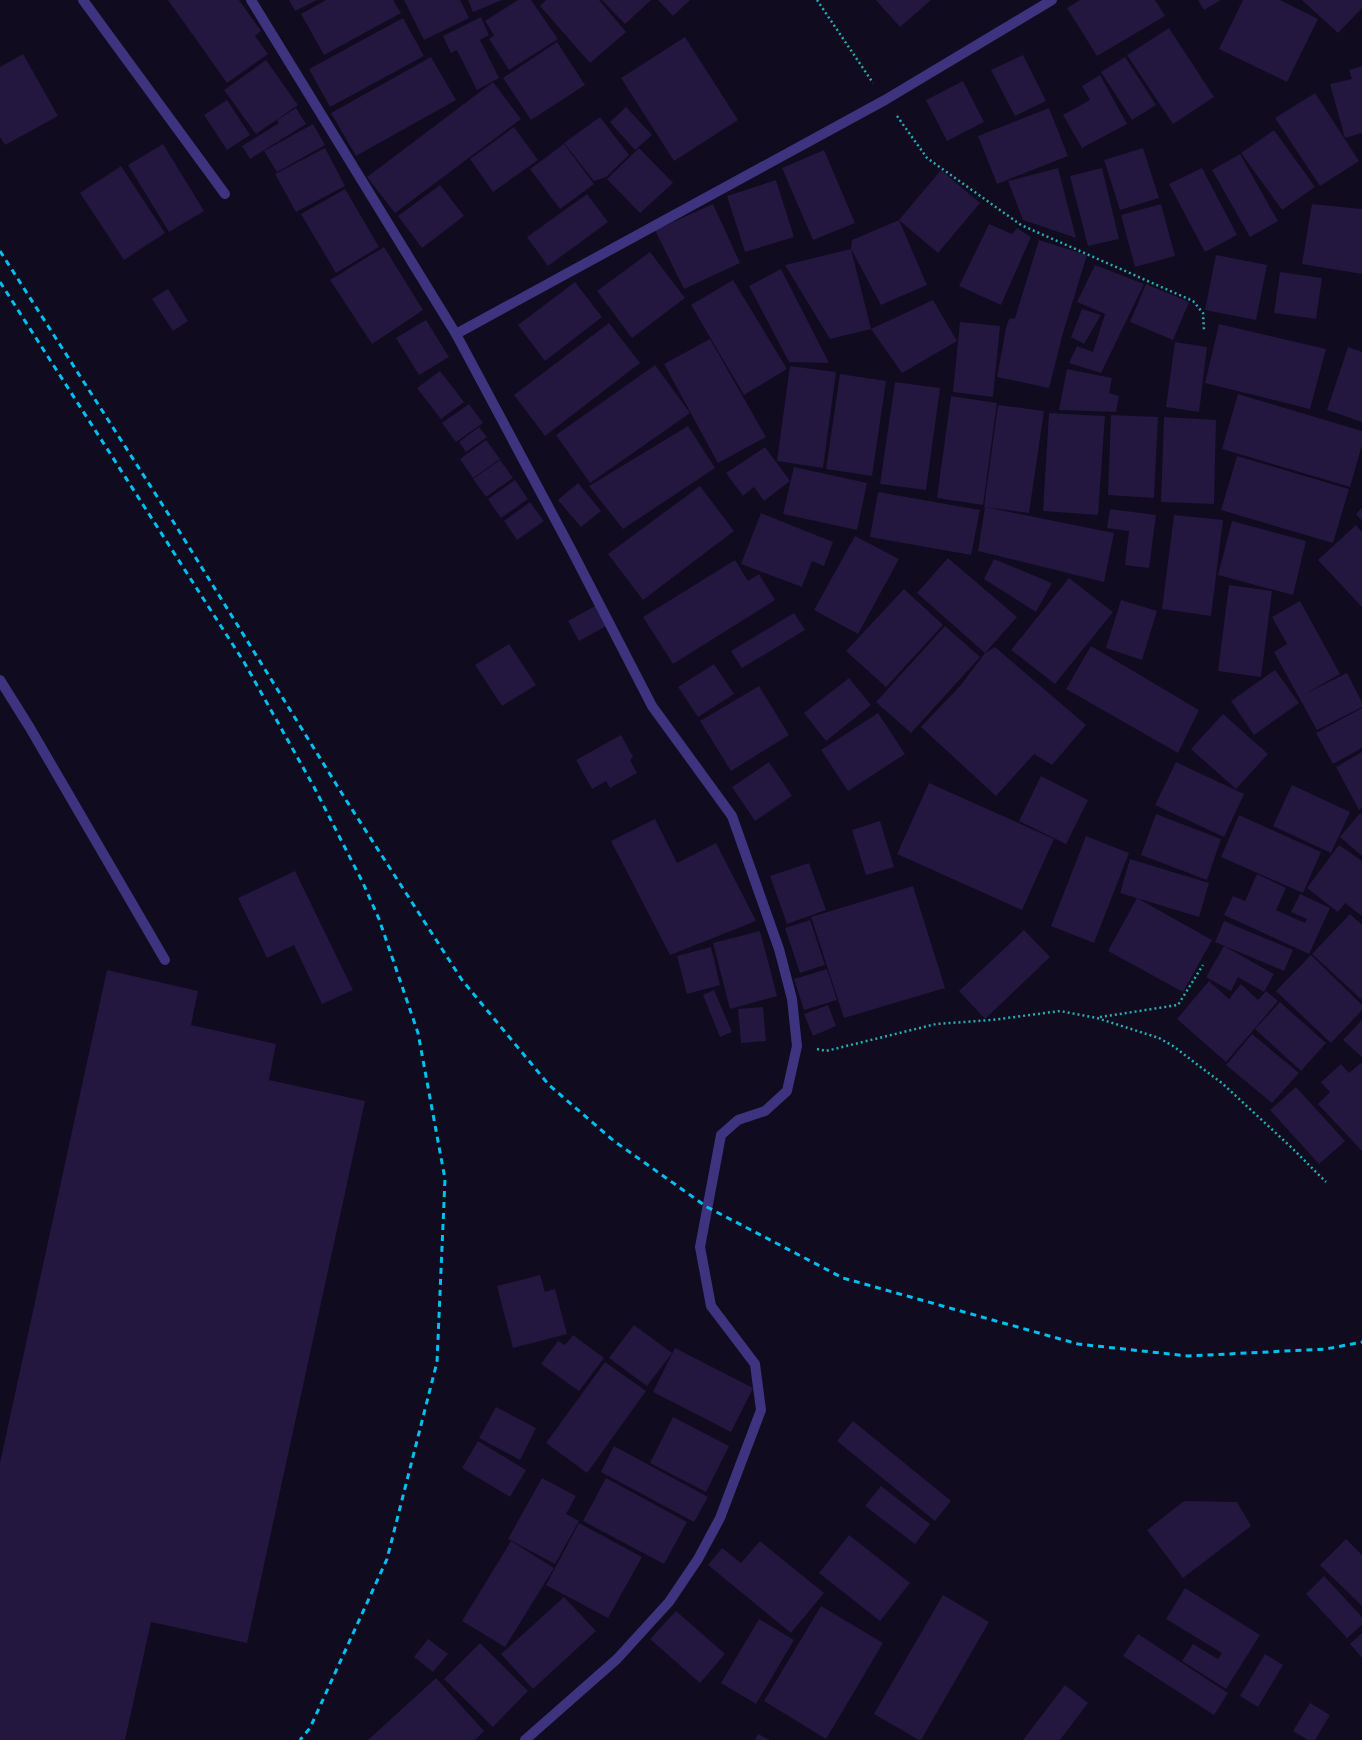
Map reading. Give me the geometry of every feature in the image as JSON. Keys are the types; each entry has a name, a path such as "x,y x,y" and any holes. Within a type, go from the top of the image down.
{"street":[{"path":"83,0 225,194"},
{"path":"251,0 456,334 572,551 652,706 732,816 779,949 792,999 797,1046 787,1091 766,1111 738,1120 721,1135 700,1247 711,1306 754,1364 761,1410 723,1510 698,1559 669,1602 617,1659 525,1740"},
{"path":"456,334 885,100 1052,0"},
{"path":"0,680 30,728 165,960"}],"path":[{"path":"817,0 885,100 927,158 1021,225 1193,301 1203,313 1204,330"},
{"path":"1097,1018 1178,1005 1203,965"},
{"path":"797,1046 826,1051 936,1024 992,1020 1060,1011 1097,1018 1159,1038 1173,1046 1224,1084 1326,1182"}],"building":[{"path":"168,0 239,0 261,31 255,36 268,54 227,83"},
{"path":"289,0 317,0 295,11"},
{"path":"326,0 393,0 401,13 324,55 301,14"},
{"path":"404,0 460,0 469,18 424,40"},
{"path":"468,0 502,0 473,12"},
{"path":"518,0 531,0 558,39 509,70 489,39 494,35 485,21"},
{"path":"546,0 599,0 626,32 590,63 540,6"},
{"path":"602,0 651,0 625,24"},
{"path":"658,0 690,0 673,16"},
{"path":"876,0 931,0 900,27"},
{"path":"1080,0 1155,0 1165,16 1097,56 1067,8"},
{"path":"1198,0 1221,0 1204,10"},
{"path":"1243,0 1280,0 1318,19 1287,82 1219,49"},
{"path":"1302,0 1362,0 1362,8 1338,33"},
{"path":"481,17 489,35 480,40 499,78 477,90 457,50 451,53 443,36"},
{"path":"403,18 424,56 330,107 309,69"},
{"path":"1169,28 1214,97 1173,124 1127,55"},
{"path":"685,37 738,120 674,161 621,78"},
{"path":"557,42 585,85 531,120 503,78"},
{"path":"23,54 58,116 5,145 0,137 0,67"},
{"path":"1023,55 1046,101 1015,116 991,70"},
{"path":"431,57 456,100 356,156 331,113"},
{"path":"1125,57 1156,105 1132,120 1101,72"},
{"path":"266,60 298,105 256,134 224,90"},
{"path":"1362,66 1362,133 1345,138 1330,84 1352,79 1349,70"},
{"path":"1100,75 1127,124 1082,148 1063,115 1090,100 1082,86"},
{"path":"963,81 984,122 947,141 926,100"},
{"path":"493,82 521,119 395,213 367,177"},
{"path":"1315,93 1359,161 1320,186 1275,118"},
{"path":"227,100 250,135 227,150 204,115"},
{"path":"626,107 652,135 635,150 610,122"},
{"path":"296,108 306,124 250,159 242,146 279,123 277,120"},
{"path":"1049,108 1068,156 997,184 978,136"},
{"path":"600,117 629,155 606,177 594,181 564,143"},
{"path":"313,124 325,145 277,172 264,151"},
{"path":"514,127 538,160 493,192 470,159"},
{"path":"1274,130 1315,187 1282,210 1241,153"},
{"path":"163,144 204,211 169,232 128,165"},
{"path":"564,144 594,184 560,209 530,169"},
{"path":"325,148 345,186 296,212 275,174"},
{"path":"639,148 673,183 640,213 607,179"},
{"path":"1143,148 1159,198 1120,210 1104,160"},
{"path":"824,150 855,223 813,240 782,168"},
{"path":"1240,154 1278,221 1250,237 1212,170"},
{"path":"121,166 165,233 124,260 80,193"},
{"path":"1058,168 1076,238 1023,220 1008,181"},
{"path":"1102,168 1119,239 1088,246 1070,176"},
{"path":"1202,168 1237,235 1205,252 1169,184"},
{"path":"941,170 980,203 938,253 899,220"},
{"path":"776,180 794,237 745,252 727,196"},
{"path":"440,185 464,216 422,248 398,216"},
{"path":"345,189 379,247 336,273 301,214"},
{"path":"587,194 608,222 548,266 527,237"},
{"path":"713,204 740,263 684,289 655,230"},
{"path":"1161,204 1175,256 1135,267 1121,215"},
{"path":"1312,204 1362,209 1362,274 1302,264"},
{"path":"899,220 927,285 881,305 851,249 852,240"},
{"path":"989,224 1012,234 1017,228 1031,237 1001,305 959,286"},
{"path":"1039,240 1087,255 1063,333 1049,388 997,377 1006,328 1009,319 1015,318"},
{"path":"384,247 423,310 372,344 330,280"},
{"path":"851,249 871,329 830,339 785,265"},
{"path":"650,252 685,298 632,338 597,291"},
{"path":"1216,255 1267,265 1256,320 1205,310"},
{"path":"1095,265 1144,284 1101,373 1069,363 1077,346 1093,352 1105,314 1077,302"},
{"path":"781,269 829,363 789,362 749,286"},
{"path":"1280,272 1322,278 1316,319 1274,313"},
{"path":"733,280 787,369 744,395 691,305"},
{"path":"575,282 602,317 545,361 518,325"},
{"path":"1146,284 1189,302 1173,340 1130,322"},
{"path":"168,289 188,321 173,331 152,299"},
{"path":"933,300 957,341 902,373 871,329"},
{"path":"1082,309 1101,315 1084,344 1071,337"},
{"path":"426,320 449,357 419,375 396,338"},
{"path":"960,322 1000,326 993,397 953,392"},
{"path":"609,323 640,363 545,436 514,395"},
{"path":"1219,324 1326,349 1310,409 1205,383"},
{"path":"710,339 766,437 718,463 664,364"},
{"path":"1175,342 1207,347 1199,412 1166,407"},
{"path":"1348,347 1362,352 1362,422 1327,410"},
{"path":"655,365 690,413 590,483 556,435"},
{"path":"790,366 836,372 823,468 777,461"},
{"path":"1067,369 1112,378 1109,393 1119,396 1116,412 1059,410"},
{"path":"440,371 464,402 441,419 417,388"},
{"path":"840,374 886,381 872,476 826,469"},
{"path":"895,382 940,388 926,490 880,484"},
{"path":"1238,394 1362,431 1362,445 1350,487 1222,449"},
{"path":"951,396 997,403 983,505 937,498"},
{"path":"469,404 483,423 456,442 442,423"},
{"path":"998,405 1044,411 1029,513 984,507"},
{"path":"1049,413 1105,416 1098,515 1043,511"},
{"path":"1111,415 1158,417 1154,498 1108,495"},
{"path":"1164,417 1216,420 1214,504 1161,502"},
{"path":"688,426 715,468 623,529 589,486"},
{"path":"479,427 487,437 466,452 459,442"},
{"path":"486,440 500,459 473,478 460,459"},
{"path":"765,447 790,481 764,501 754,487 743,496 726,473"},
{"path":"1237,456 1349,489 1333,543 1221,510"},
{"path":"500,460 513,478 486,497 473,479"},
{"path":"794,467 867,483 857,530 783,514"},
{"path":"515,480 528,499 501,518 488,499"},
{"path":"578,483 601,511 581,527 558,500"},
{"path":"700,486 734,531 643,600 608,554"},
{"path":"878,492 980,510 971,555 870,537"},
{"path":"530,502 544,521 517,540 504,521"},
{"path":"985,507 1114,533 1104,582 978,551"},
{"path":"1362,508 1362,521 1356,514"},
{"path":"1110,509 1156,515 1149,568 1125,565 1129,531 1107,528"},
{"path":"761,513 833,542 824,566 812,561 802,587 741,564"},
{"path":"1174,515 1223,520 1211,616 1162,609"},
{"path":"1232,521 1306,541 1293,595 1218,575"},
{"path":"1356,525 1362,532 1362,607 1318,560"},
{"path":"855,536 899,559 858,634 814,610"},
{"path":"948,558 1017,617 985,653 917,593"},
{"path":"994,559 1052,583 1036,612 984,579"},
{"path":"735,560 748,581 759,574 775,600 673,664 643,617"},
{"path":"1069,578 1113,612 1055,684 1011,650"},
{"path":"1229,585 1272,591 1261,677 1218,671"},
{"path":"904,589 943,625 886,687 846,651"},
{"path":"1121,600 1157,611 1142,660 1106,648"},
{"path":"1300,601 1340,674 1305,694 1347,673 1362,702 1362,707 1317,730 1274,652 1287,644 1272,617"},
{"path":"595,606 606,626 579,641 568,621"},
{"path":"794,613 805,630 742,668 731,651"},
{"path":"945,626 980,657 911,733 876,702"},
{"path":"509,644 536,685 502,706 475,665"},
{"path":"1091,646 1199,710 1178,753 1066,689"},
{"path":"995,647 1086,725 1052,765 1034,754 996,796 921,727 960,686 985,653"},
{"path":"714,664 734,694 698,717 678,687"},
{"path":"1275,670 1299,703 1254,735 1231,701"},
{"path":"849,678 871,705 826,741 804,713"},
{"path":"759,686 789,735 731,771 700,721"},
{"path":"1362,708 1362,748 1333,764 1316,733"},
{"path":"878,713 905,754 848,791 821,750"},
{"path":"1223,714 1268,754 1236,789 1191,749"},
{"path":"621,735 633,757 630,760 637,773 610,788 606,781 592,789 576,760"},
{"path":"1362,752 1362,808 1359,810 1336,767"},
{"path":"769,762 792,796 755,821 732,787"},
{"path":"1176,762 1244,794 1224,837 1155,805"},
{"path":"1041,776 1088,800 1066,844 1019,821"},
{"path":"929,783 1054,839 1022,910 897,854"},
{"path":"1292,785 1350,812 1331,853 1273,826"},
{"path":"1360,813 1362,814 1362,856 1340,837"},
{"path":"1156,814 1221,839 1207,880 1141,855"},
{"path":"1239,815 1321,852 1303,893 1221,857"},
{"path":"655,819 677,863 716,843 756,921 670,955 611,841"},
{"path":"880,821 894,867 866,875 852,830"},
{"path":"1086,836 1129,853 1094,943 1051,926"},
{"path":"1339,845 1362,861 1362,916 1345,903 1338,912 1307,888"},
{"path":"1130,859 1209,883 1199,917 1120,893"},
{"path":"809,863 826,910 787,924 770,876"},
{"path":"295,871 353,990 322,1004 294,945 267,958 238,898"},
{"path":"1257,874 1286,888 1276,910 1305,923 1307,919 1291,912 1300,894 1330,908 1309,954 1224,915 1233,896 1245,901"},
{"path":"913,886 945,988 844,1018 811,917"},
{"path":"1137,898 1212,940 1183,992 1108,951"},
{"path":"1350,914 1362,925 1362,1000 1312,954"},
{"path":"810,920 825,965 800,973 785,928"},
{"path":"1224,921 1293,950 1284,971 1215,942"},
{"path":"1024,930 1050,957 985,1019 959,991"},
{"path":"760,931 777,996 730,1009 713,943"},
{"path":"1224,946 1274,974 1264,992 1238,977 1231,991 1206,977"},
{"path":"711,947 720,985 687,994 677,956"},
{"path":"1311,955 1362,1005 1362,1010 1331,1043 1276,991"},
{"path":"827,969 837,1000 804,1010 794,979"},
{"path":"107,970 198,991 191,1025 276,1044 269,1080 365,1101 247,1643 151,1622 125,1740 0,1740 0,1463"},
{"path":"1209,981 1229,999 1241,984 1258,1000 1266,991 1278,1001 1226,1062 1177,1019"},
{"path":"714,990 732,1032 720,1037 703,995"},
{"path":"1280,1002 1326,1043 1301,1071 1255,1029"},
{"path":"828,1005 836,1026 813,1036 804,1014"},
{"path":"763,1007 766,1041 741,1043 738,1009"},
{"path":"1362,1020 1362,1057 1343,1040"},
{"path":"1252,1034 1299,1073 1272,1103 1226,1065"},
{"path":"1361,1063 1362,1151 1318,1104 1330,1092 1321,1082 1341,1064 1349,1073"},
{"path":"1296,1087 1345,1141 1319,1164 1270,1110"},
{"path":"540,1275 545,1292 555,1289 567,1334 513,1348 497,1286"},
{"path":"634,1325 672,1353 647,1386 609,1358"},
{"path":"573,1335 604,1358 579,1391 541,1364 558,1341 565,1345"},
{"path":"675,1348 753,1388 731,1432 653,1392"},
{"path":"605,1362 646,1391 587,1473 546,1443"},
{"path":"496,1407 536,1428 520,1460 479,1438"},
{"path":"673,1417 729,1446 706,1492 650,1463"},
{"path":"853,1421 951,1501 935,1521 837,1441"},
{"path":"478,1441 526,1470 510,1497 462,1468"},
{"path":"614,1446 708,1497 694,1522 601,1472"},
{"path":"542,1478 576,1496 566,1514 579,1521 555,1564 508,1539"},
{"path":"606,1478 687,1522 664,1564 583,1521"},
{"path":"881,1486 930,1524 915,1544 865,1506"},
{"path":"1184,1501 1237,1502 1251,1526 1183,1578 1147,1530"},
{"path":"579,1523 642,1557 608,1618 546,1585"},
{"path":"849,1535 910,1583 880,1621 819,1573"},
{"path":"1346,1539 1362,1555 1362,1606 1320,1565"},
{"path":"511,1541 554,1568 505,1647 462,1621"},
{"path":"760,1541 824,1593 791,1633 708,1565 722,1548 741,1563"},
{"path":"1324,1576 1362,1617 1362,1625 1347,1638 1306,1594"},
{"path":"1185,1588 1260,1635 1226,1689 1182,1661 1193,1644 1218,1659 1222,1653 1166,1619"},
{"path":"943,1595 989,1622 921,1740 919,1740 874,1714"},
{"path":"564,1597 596,1631 533,1689 501,1654"},
{"path":"821,1606 883,1643 826,1739 764,1701"},
{"path":"676,1611 725,1654 700,1683 650,1639"},
{"path":"759,1619 794,1640 756,1704 721,1683"},
{"path":"1362,1633 1362,1658 1350,1644"},
{"path":"1138,1634 1228,1693 1214,1715 1123,1656"},
{"path":"428,1639 448,1654 433,1672 414,1657"},
{"path":"480,1643 528,1691 493,1727 444,1679"},
{"path":"1265,1654 1283,1665 1258,1707 1240,1696"},
{"path":"436,1678 484,1731 475,1740 368,1740"},
{"path":"1065,1685 1088,1703 1060,1740 1023,1740"},
{"path":"1310,1703 1330,1715 1315,1740 1308,1740 1293,1731"},
{"path":"758,1734 770,1740 755,1740"}],"railway":[{"path":"0,251 176,526 346,800 462,980 549,1085 614,1141 707,1207 843,1278 1078,1344 1188,1356 1326,1349 1362,1342"},
{"path":"0,282 244,662 314,787 363,883 379,919 418,1033 445,1179 437,1362 387,1559 310,1728 300,1740"}]}
